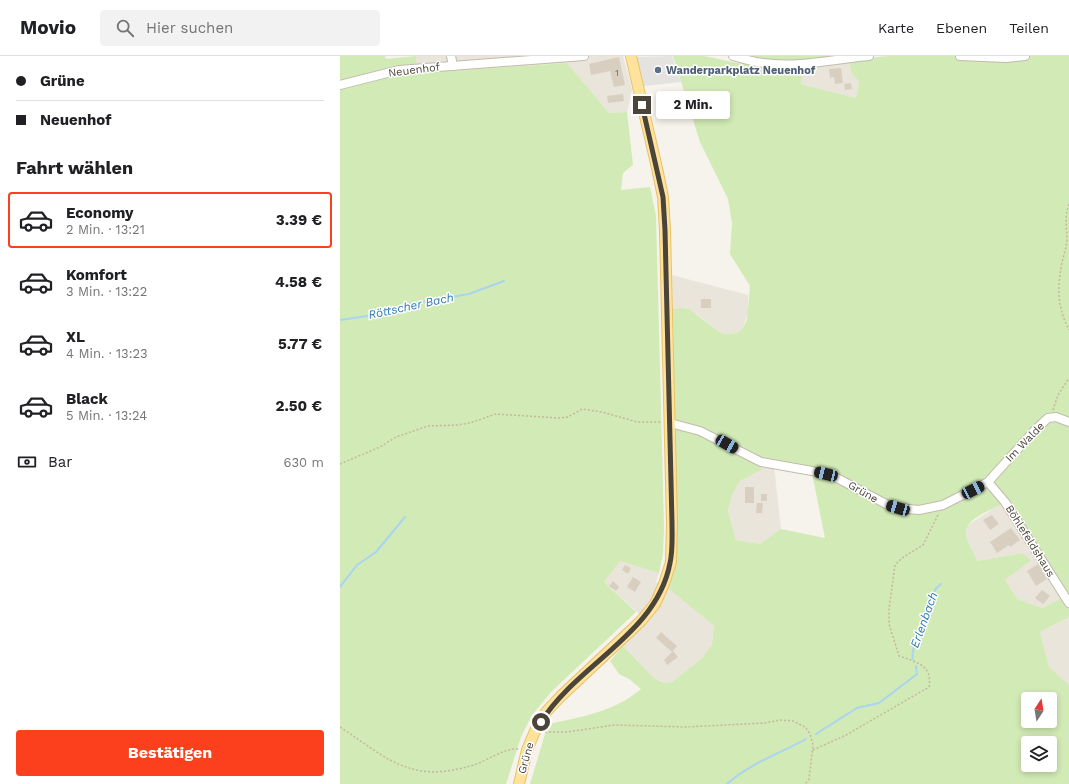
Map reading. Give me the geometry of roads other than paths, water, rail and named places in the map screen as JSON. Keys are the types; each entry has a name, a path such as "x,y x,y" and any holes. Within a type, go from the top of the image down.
{"main road":[{"name":"Grüne","path":"519,784 527,750 535,731 546,712 640,621 655,604 664,584 671,562 672,523 670,423 663,197 631,56"}],"street":[{"path":"451,56 453,66"},
{"name":"Neuenhof","path":"340,85 399,70 584,56"},
{"path":"733,56 762,63 784,65 798,65 868,56"},
{"path":"960,56 1006,58 1025,56"},
{"name":"Im Walde","path":"988,482 1034,431 1048,418 1052,417 1069,422"},
{"name":"Grüne","path":"670,423 700,431 761,462 812,471 835,477 888,505 898,508 919,510 943,505 988,482"},
{"name":"Böhlefeldshaus","path":"988,482 1005,502 1069,603"}],"waterway":[{"name":"Röttscher Bach","path":"340,320 381,314 410,304 469,294 504,281"},
{"path":"340,587 357,565 376,552 405,517"},
{"name":"Erlenbach","path":"913,659 914,646 929,604 935,590 941,584"},
{"name":"Erlenbach","path":"816,734 857,708 879,703 917,674 916,666"},
{"name":"Erlenbach","path":"727,784 755,764 806,739"}],"place":[{"name":"Wanderparkplatz Neuenhof","path":"658,70"}]}
